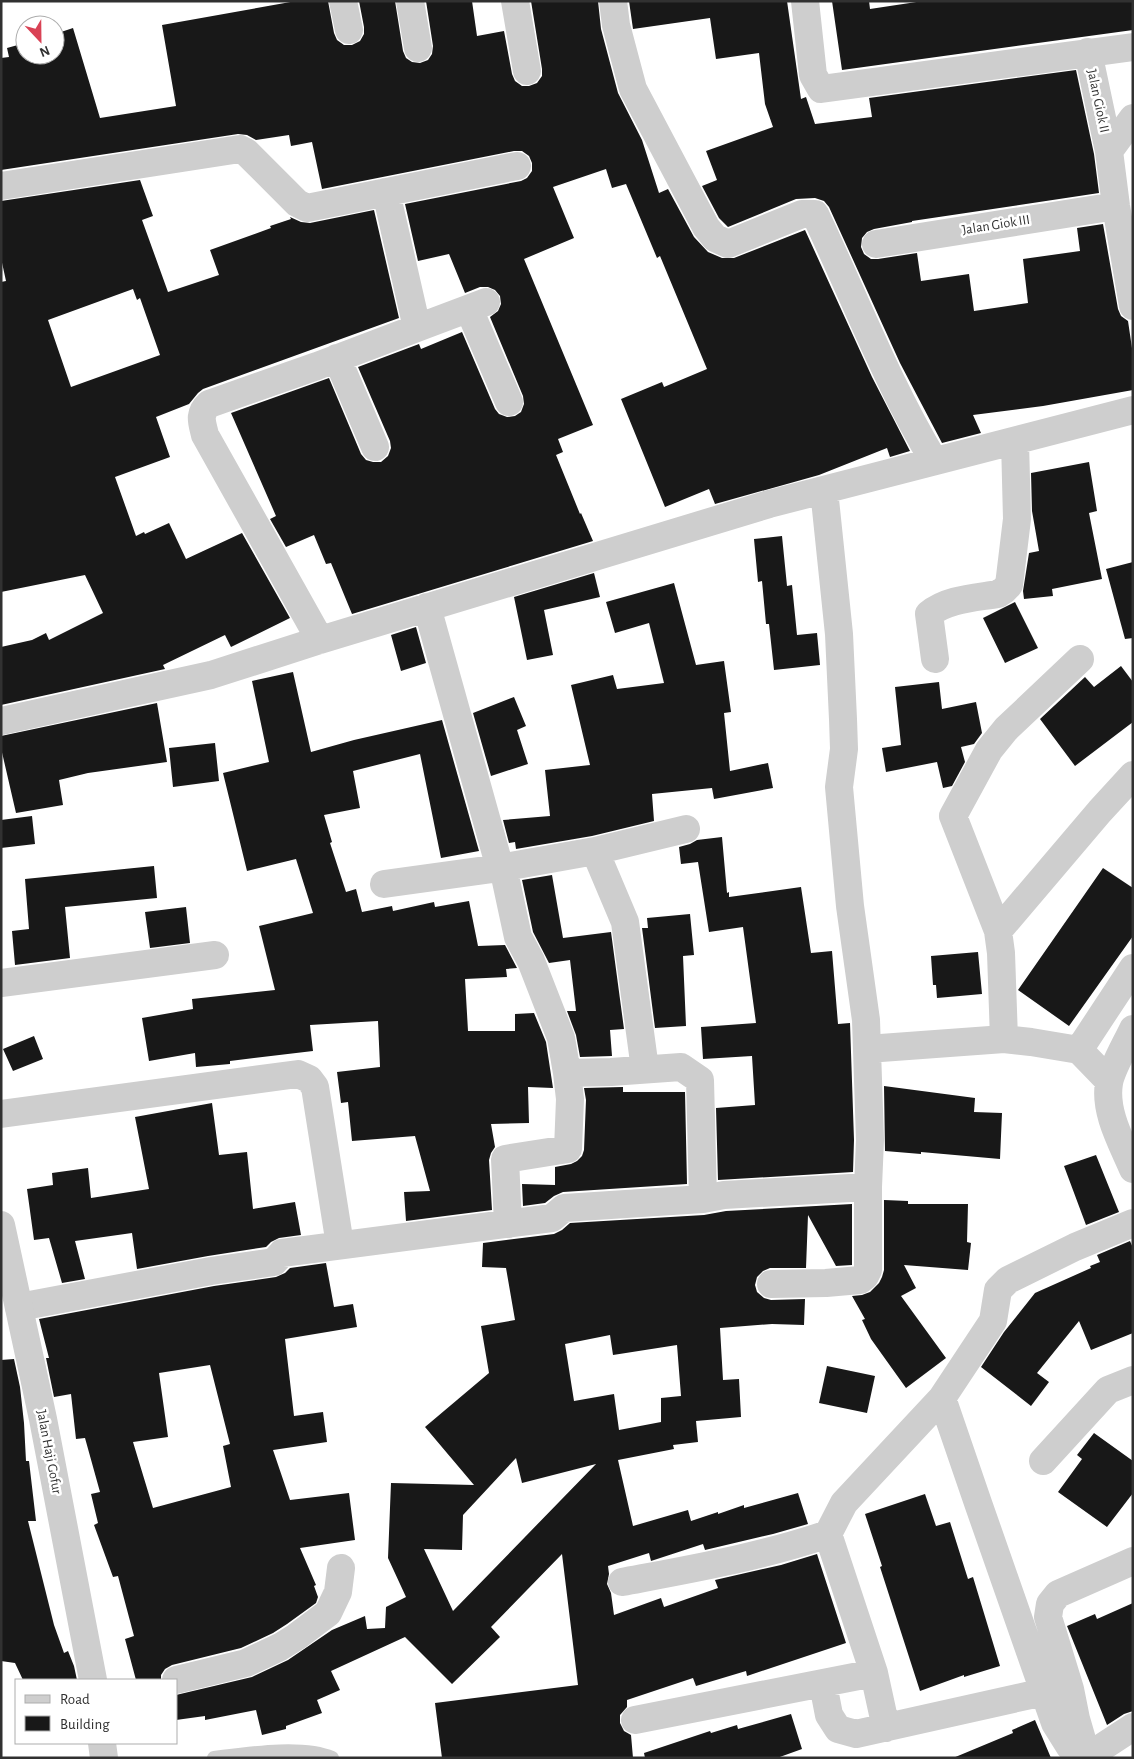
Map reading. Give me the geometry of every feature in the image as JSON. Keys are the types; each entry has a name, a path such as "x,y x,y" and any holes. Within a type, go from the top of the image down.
{"street":[{"path":"343,1 349,30"},
{"path":"410,1 418,48"},
{"path":"515,1 527,71"},
{"path":"613,1 616,24 633,89 706,227 715,238 728,244 802,214 815,214 880,358 934,461"},
{"path":"805,1 813,75 821,89 1133,47"},
{"name":"Jalan Giok II","path":"1088,52 1109,151 1124,205 1133,306"},
{"name":"Jalan Giok II","path":"1109,151 1133,118"},
{"path":"1,186 240,149 246,152 297,203 306,208 517,166"},
{"path":"386,192 417,328"},
{"name":"Jalan Giok III","path":"876,244 1124,205"},
{"path":"320,640 205,435 201,417 204,409 209,404 478,305 509,402"},
{"path":"338,358 375,447"},
{"path":"1,721 211,675 320,640 769,504 1133,410"},
{"path":"935,659 928,614 946,603 998,594 1009,585 1017,519 1015,441"},
{"path":"771,1284 860,1280 868,1270 870,1140 866,1020 850,906 839,787 844,750 839,634 824,490"},
{"path":"428,607 502,868 518,937 531,961 561,1038 567,1073 570,1099 568,1149 505,1158 508,1224"},
{"path":"1004,1039 1001,954 998,931 953,816 989,750 1006,729 1080,659"},
{"path":"998,931 1133,775"},
{"path":"384,884 502,868 595,851 686,829"},
{"path":"595,851 625,922 645,1069"},
{"path":"1,983 215,954"},
{"path":"1079,1050 1133,968"},
{"path":"1133,1029 1109,1081 1108,1098 1115,1125 1133,1169"},
{"path":"867,1049 1004,1039 1079,1050 1109,1081"},
{"path":"567,1073 681,1067 700,1080 704,1199"},
{"path":"1,1114 298,1074 309,1080 315,1087 340,1246"},
{"path":"19,1307 211,1270 274,1262 282,1253 552,1218 564,1208 704,1199 724,1195 868,1187"},
{"path":"622,1582 732,1560 828,1534 844,1503 942,1398 993,1321 998,1290 1008,1280 1074,1247 1133,1223"},
{"name":"Jalan Haji Gofur","path":"1,1225 93,1679"},
{"path":"1043,1461 1108,1390 1133,1380"},
{"path":"942,1398 1055,1723 1070,1747 1088,1757"},
{"path":"828,1534 874,1673 886,1728"},
{"path":"1088,1757 1076,1719 1070,1688 1048,1617 1050,1604 1058,1594 1133,1561"},
{"path":"178,1680 246,1663 296,1637 328,1613 338,1592 341,1568"},
{"path":"635,1720 874,1673"},
{"path":"823,1684 829,1715 838,1729 856,1734 1044,1692"},
{"path":"1088,1757 1133,1727"},
{"path":"102,1744 104,1758"}],"lane":[{"path":"214,1758 273,1751 322,1754 332,1758"}],"building":[{"path":"296,1 328,1 337,40 344,45 352,45 360,41 364,34 359,1 395,1 403,51 406,58 412,62 420,63 428,60 432,54 433,46 426,1 472,1 477,36 504,31 515,81 522,86 529,86 537,83 542,76 531,1 598,1 601,29 618,93 642,140 659,193 668,189 694,237 708,252 722,258 734,258 805,230 872,377 910,451 890,457 887,448 819,475 715,504 709,489 665,507 621,399 662,382 664,387 707,369 660,256 657,258 626,184 612,188 606,169 553,187 574,238 524,259 593,425 558,439 563,452 556,455 593,541 352,614 331,563 326,564 314,535 286,547 270,519 276,516 231,413 329,378 361,454 366,460 381,462 388,456 391,448 390,441 358,367 419,344 421,349 462,332 495,409 499,414 507,417 515,416 521,412 524,404 523,396 490,317 498,311 501,304 500,296 495,290 488,287 480,287 465,293 449,254 418,261 405,204 521,181 527,178 532,171 532,163 529,156 522,151 514,151 322,189 312,142 291,146 289,135 256,140 247,135 238,134 1,170 1,58 9,57 7,48 15,46 15,65 65,65 65,31 73,28 100,118 176,106 162,25"},
{"path":"629,1 787,1 801,99 806,97 815,124 872,117 869,98 1076,70 1094,154 1099,193 912,221 874,229 867,232 862,238 861,247 864,254 871,259 917,253 921,281 969,274 974,311 1028,303 1023,259 1080,251 1077,228 1103,224 1118,309 1121,316 1128,321 1133,355 1133,390 1043,406 973,415 981,433 942,443 900,363 829,207 824,201 815,198 796,199 728,227 719,218 702,186 717,180 706,151 773,127 765,104 759,53 716,59 710,18 633,29"},
{"path":"832,1 869,1 870,9 923,1 1133,1 1133,30 842,70"},
{"path":"140,180 153,216 142,220 168,292 219,275 210,250 271,228 270,226 291,219 290,217 301,222 310,223 374,210 399,318 203,389 189,404 156,417 170,457 115,477 136,536 169,523 186,559 242,533 290,618 231,647 225,635 163,665 165,669 1,705 1,647 32,640 46,633 49,640 103,613 85,575 1,592 1,282 6,281 1,258 1,201","holes":["133,289 137,300 140,298 160,355 71,387 48,320"]},
{"path":"1089,462 1097,511 1089,513 1102,579 1052,589 1053,596 1024,599 1023,591 1029,553 1039,551 1032,511 1031,473"},
{"path":"782,536 787,586 792,585 797,635 817,633 820,665 774,670 769,624 766,624 762,581 758,582 754,539"},
{"path":"1133,562 1133,638 1125,639 1106,569"},
{"path":"594,573 600,597 544,610 553,655 527,660 514,597"},
{"path":"674,583 696,665 724,661 731,712 724,713 730,771 768,763 773,788 714,799 712,788 652,794 654,821 592,836 516,849 515,842 509,843 503,820 550,816 545,770 590,765 571,685 613,675 617,689 664,683 649,623 615,633 606,602"},
{"path":"1015,602 1038,648 1005,663 983,618"},
{"path":"416,627 426,663 401,671 391,635"},
{"path":"1121,666 1133,682 1133,722 1075,766 1040,719 1085,677 1094,687"},
{"path":"293,672 311,752 442,720 479,851 441,858 420,754 353,771 360,808 324,815 332,842 330,843 346,892 356,889 362,912 392,906 393,911 434,902 435,907 469,901 478,946 505,945 517,968 506,969 507,977 465,979 468,1031 515,1031 515,1014 534,1013 546,1042 553,1088 528,1087 529,1123 491,1124 495,1147 489,1160 492,1210 406,1221 404,1192 430,1191 415,1136 352,1141 348,1102 341,1103 337,1072 380,1067 378,1021 310,1025 313,1051 230,1061 230,1064 196,1067 195,1053 149,1061 142,1018 193,1009 192,999 275,990 259,926 313,913 296,859 247,871 223,773 269,762 252,681"},
{"path":"939,682 942,709 976,702 982,733 974,744 961,747 965,762 952,786 943,788 937,762 886,772 882,748 901,745 895,687"},
{"path":"514,697 526,726 517,730 528,764 491,776 473,713"},
{"path":"157,703 167,762 88,773 59,780 63,805 16,813 1,748 1,736"},
{"path":"215,743 219,781 173,787 169,748"},
{"path":"32,816 35,844 1,848 1,820"},
{"path":"722,837 727,893 729,892 729,897 801,887 811,953 832,951 838,1024 850,1023 854,1140 853,1172 718,1180 716,1108 755,1105 752,1056 703,1059 701,1027 756,1023 743,927 709,932 698,862 681,864 679,847 697,840"},
{"path":"154,866 157,898 65,907 70,958 15,965 12,931 29,929 25,879"},
{"path":"1103,868 1133,888 1133,936 1069,1026 1018,990"},
{"path":"552,875 563,938 611,932 624,1029 610,1030 612,1056 580,1057 576,1035 567,1011 576,1011 570,960 549,963 533,932 522,880"},
{"path":"186,907 190,943 150,948 145,912"},
{"path":"690,914 694,955 683,956 686,1026 655,1028 642,928 648,928 647,918"},
{"path":"978,952 982,994 937,998 936,985 933,985 931,956"},
{"path":"34,1036 43,1059 13,1071 3,1049"},
{"path":"884,1086 975,1098 974,1112 1002,1113 1000,1159 921,1152 921,1154 885,1151"},
{"path":"623,1087 623,1092 685,1092 687,1184 563,1192 545,1203 523,1206 522,1184 555,1185 555,1167 571,1164 582,1156 584,1150 586,1100 584,1088"},
{"path":"212,1103 219,1155 247,1152 253,1209 295,1202 301,1235 279,1238 266,1247 137,1269 132,1233 75,1241 85,1279 62,1283 49,1238 34,1240 27,1189 53,1185 52,1173 88,1168 91,1198 149,1189 135,1117"},
{"path":"1096,1155 1119,1212 1086,1225 1064,1166"},
{"path":"884,1200 908,1201 908,1204 968,1204 967,1242 971,1243 968,1270 904,1265 916,1288 901,1296 946,1358 906,1388 871,1339 862,1320 865,1319 852,1296 870,1292 882,1277 884,1270"},
{"path":"852,1204 852,1265 836,1266 808,1215 806,1268 770,1268 763,1271 757,1277 755,1285 757,1292 764,1298 771,1300 805,1299 804,1325 772,1324 720,1328 723,1380 739,1379 741,1417 696,1421 698,1442 673,1445 674,1449 618,1460 633,1526 688,1510 691,1521 744,1505 744,1508 798,1493 808,1524 705,1550 703,1544 651,1561 649,1553 608,1566 607,1584 611,1593 614,1615 661,1598 664,1607 718,1588 715,1580 781,1565 817,1554 846,1643 747,1676 746,1671 696,1686 693,1678 627,1700 627,1707 620,1715 620,1723 624,1731 631,1735 633,1758 442,1758 435,1703 578,1685 562,1554 491,1627 500,1637 452,1684 405,1637 331,1671 340,1690 317,1700 322,1713 286,1726 286,1729 262,1735 256,1710 205,1720 205,1716 178,1720 178,1695 252,1677 288,1660 332,1630 365,1616 367,1629 385,1628 386,1607 406,1597 388,1558 391,1483 474,1485 425,1427 489,1373 481,1326 515,1320 506,1268 482,1267 483,1243 554,1234 570,1223 704,1215 726,1211","holes":["610,1335 613,1355 677,1345 681,1396 661,1398 661,1422 619,1430 614,1394 574,1401 565,1344","516,1458 522,1483 596,1464 453,1611 424,1549 462,1550 463,1515"]},
{"path":"1130,1241 1133,1248 1133,1333 1091,1350 1079,1321 1037,1373 1049,1382 1031,1406 981,1367 1004,1332 1035,1293 1091,1268 1090,1266 1100,1262 1097,1255"},
{"path":"326,1263 334,1307 353,1304 357,1327 285,1339 294,1416 323,1412 327,1442 273,1450 290,1500 349,1493 355,1540 300,1548 316,1585 314,1586 318,1597 316,1603 273,1633 241,1648 172,1665 165,1669 161,1679 136,1679 125,1639 134,1636 118,1576 113,1577 94,1525 98,1523 91,1494 100,1492 85,1438 76,1439 71,1394 54,1397 46,1358 49,1358 39,1319 214,1286 276,1277 285,1273 290,1268","holes":["210,1365 230,1444 223,1446 231,1487 153,1508 133,1442 168,1437 159,1373"]},
{"path":"14,1359 20,1387 26,1461 29,1461 36,1521 28,1521 54,1625 64,1653 68,1651 77,1679 23,1679 15,1663 1,1661 1,1360"},
{"path":"827,1366 875,1376 867,1413 819,1403"},
{"path":"1094,1433 1133,1461 1133,1493 1107,1527 1058,1492 1082,1459 1077,1455"},
{"path":"925,1494 936,1526 950,1522 968,1579 973,1577 1000,1666 964,1677 964,1675 920,1691 865,1514"},
{"path":"1133,1603 1133,1711 1124,1714 1107,1725 1067,1626 1095,1614 1097,1619"},
{"path":"791,1714 802,1749 777,1758 645,1758 644,1753 710,1731 711,1733 737,1725 738,1729"},
{"path":"1035,1720 1051,1758 953,1758 1013,1733 1012,1730"}]}
